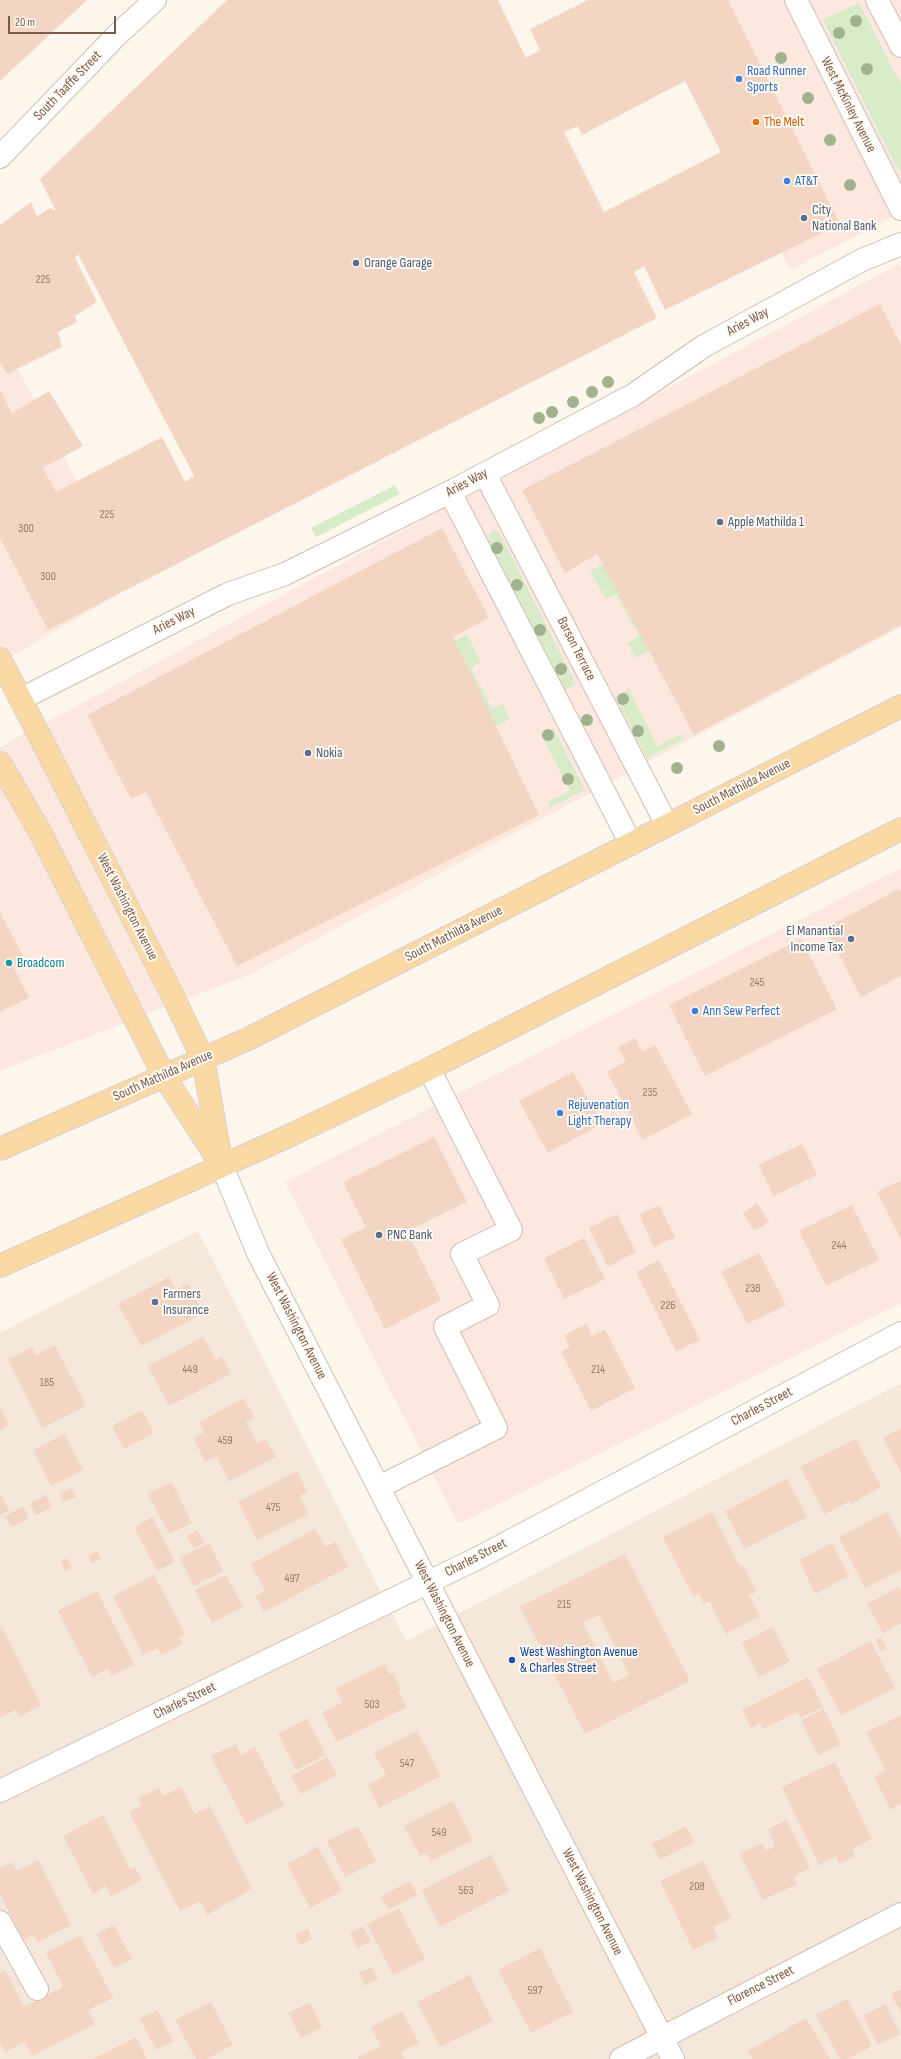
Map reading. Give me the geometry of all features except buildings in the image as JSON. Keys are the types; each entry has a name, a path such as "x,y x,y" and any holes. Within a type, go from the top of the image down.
{"main road":[{"name":"West Washington Avenue","path":"0,659 168,985 203,1059 222,1166"},
{"name":"South Mathilda Avenue","path":"0,1150 250,1038 901,706"},
{"name":"West Washington Avenue","path":"0,763 39,830 164,1076 222,1166"},
{"path":"0,1266 222,1166 429,1070 901,829"}],"street":[{"name":"South Taaffe Street","path":"0,157 116,36 155,0"},
{"name":"West McKinley Avenue","path":"796,0 901,209"},
{"path":"878,0 901,46"},
{"name":"Aries Way","path":"21,699 228,594 285,574 485,474 633,395 704,346 862,260 901,244"},
{"name":"Barson Terrace","path":"485,474 667,825"},
{"path":"450,492 631,844"},
{"path":"379,1487 496,1428 445,1327 488,1305 462,1254 511,1230 429,1070"},
{"name":"West Washington Avenue","path":"222,1166 258,1252 673,2059"},
{"name":"Charles Street","path":"0,1791 482,1556 901,1332"},
{"name":"Florence Street","path":"621,2059 901,1914"},
{"path":"0,1922 37,1989"}],"shaded area":[{"path":"652,0 901,0 901,213 790,270"},
{"path":"899,264 901,268 901,627 253,973 0,1071 0,747"},
{"path":"0,335 132,586 0,663"},
{"path":"901,868 901,1303 458,1524 285,1182"},
{"path":"198,1231 406,1641 901,1383 901,2059 0,2059 0,1333"}],"green space":[{"path":"859,3 901,84 901,171 896,166 823,20"},
{"path":"395,485 400,494 316,537 311,528"},
{"path":"495,530 500,534 576,684 565,690 488,539 490,532"},
{"path":"609,561 656,647 636,658 628,643 639,636 616,594 606,599 590,571"},
{"path":"467,634 481,663 471,668 492,709 503,704 510,719 495,727 453,642"},
{"path":"629,689 657,746 681,734 684,739 647,758 615,696"},
{"path":"553,728 585,790 551,807 548,802 570,791 541,734"}],"place":[{"name":"Road Runner Sports","path":"739,79"},
{"name":"The Melt","path":"756,122"},
{"name":"AT&T","path":"787,181"},
{"name":"City National Bank","path":"804,218"},
{"name":"Orange Garage","path":"356,263"},
{"name":"Apple Mathilda 1","path":"720,522"},
{"name":"Nokia","path":"308,753"},
{"name":"El Manantial Income Tax","path":"851,939"},
{"name":"Broadcom","path":"9,963"},
{"name":"Ann Sew Perfect","path":"695,1011"},
{"name":"Rejuvenation Light Therapy","path":"560,1113"},
{"name":"PNC Bank","path":"379,1235"},
{"name":"Farmers Insurance","path":"155,1302"},
{"name":"West Washington Avenue & Charles Street","path":"512,1660"}]}
